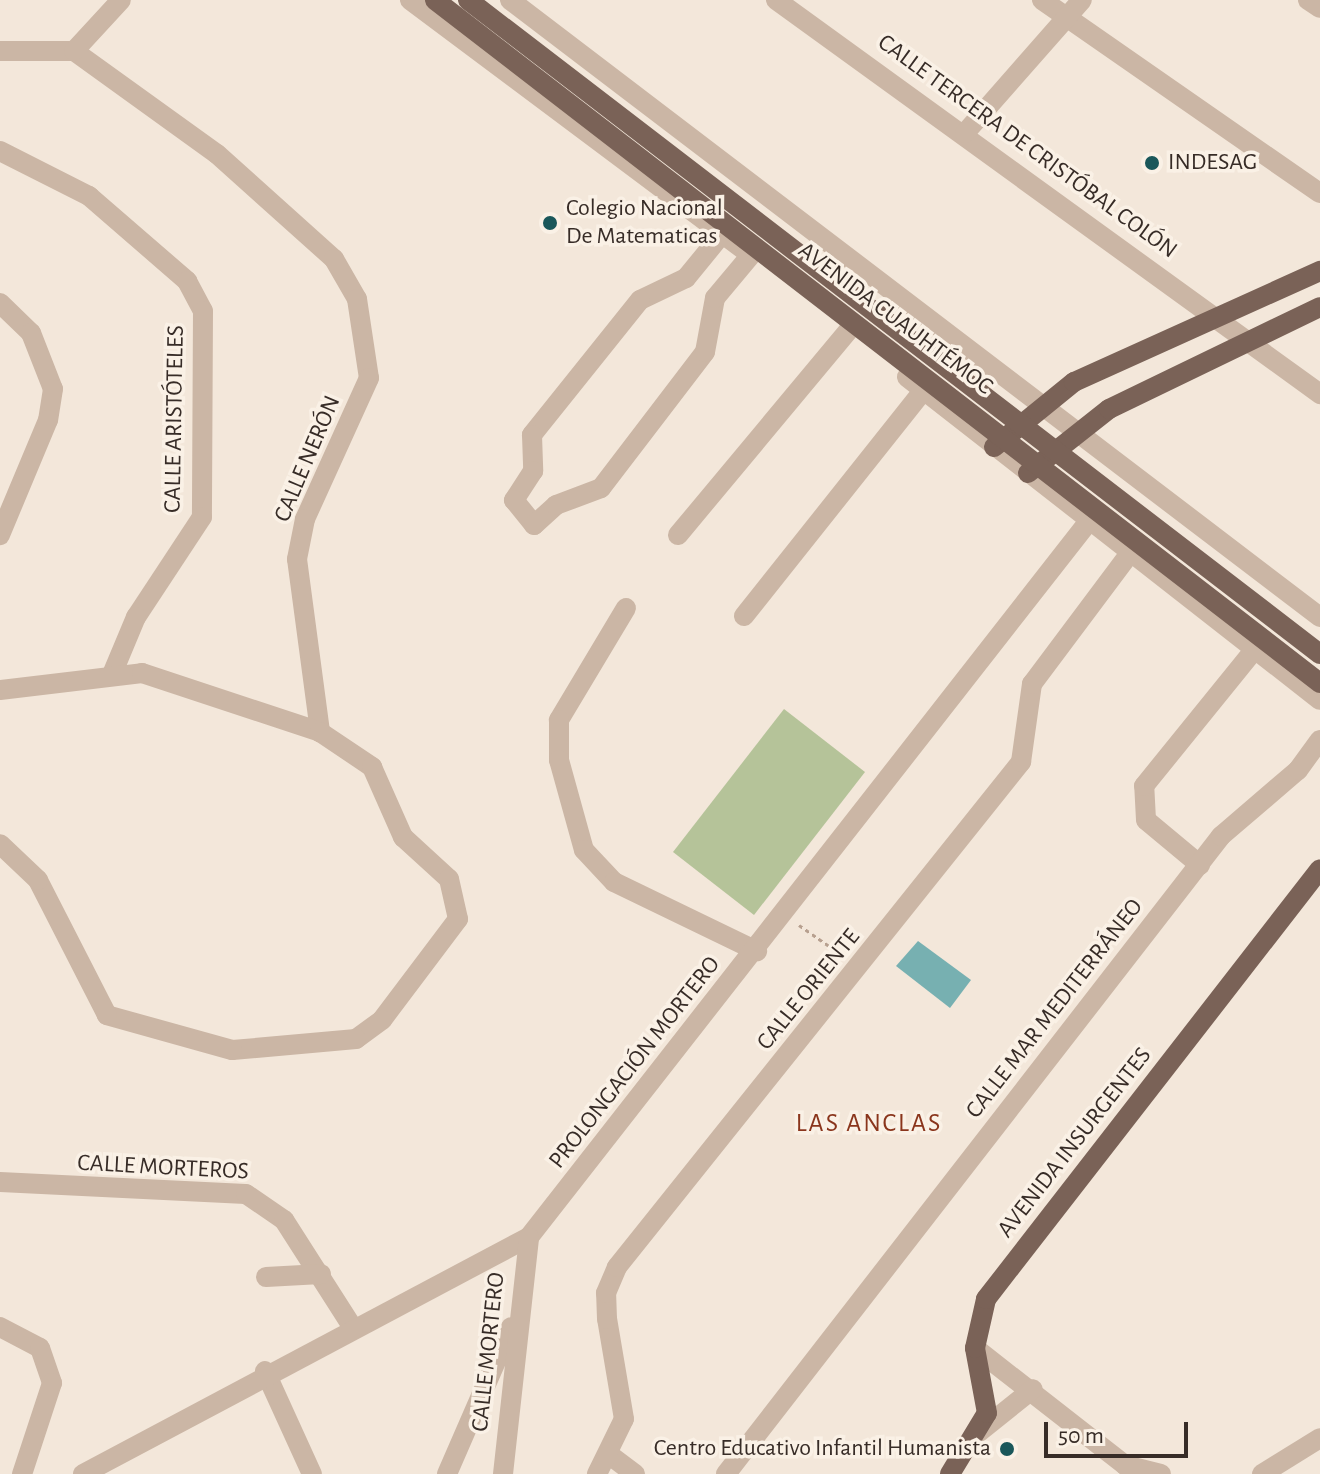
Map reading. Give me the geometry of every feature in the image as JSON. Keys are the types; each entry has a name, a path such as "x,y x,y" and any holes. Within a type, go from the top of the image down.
{"main road":[{"name":"AVENIDA CUAUHTÉMOC","path":"435,0 1320,683"},
{"name":"AVENIDA CUAUHTÉMOC","path":"468,0 1320,654"},
{"path":"994,447 1040,406 1074,382 1320,271"},
{"path":"1028,473 1077,433 1248,338 1320,307"},
{"name":"AVENIDA INSURGENTES","path":"950,1474 978,1433 987,1394 975,1348 986,1299 1320,869"}],"street":[{"path":"4,57 74,51 121,0"},
{"path":"410,0 751,255 1320,700"},
{"path":"510,0 1320,617"},
{"name":"CALLE TERCERA DE CRISTÓBAL COLÓN","path":"776,0 965,133 1248,338 1320,394"},
{"path":"1042,0 1320,193"},
{"path":"965,133 1082,0"},
{"path":"1308,0 1320,8"},
{"name":"CALLE NERÓN","path":"74,51 217,154 334,259 357,299 369,378 305,519 297,559 320,732"},
{"name":"CALLE ARISTÓTELES","path":"0,151 89,196 187,281 203,311 202,517 136,617 113,672"},
{"path":"722,234 686,278 640,300 532,435 533,471 514,500 534,525 556,505 601,488 705,352 715,298 751,255"},
{"path":"0,303 31,333 53,389 48,420 0,535"},
{"path":"678,535 848,331"},
{"path":"744,616 924,390"},
{"name":"PROLONGACIÓN MORTERO","path":"83,1474 265,1371 529,1237 757,951 1089,521"},
{"name":"CALLE ORIENTE","path":"597,1474 611,1456 624,1419 607,1319 606,1293 617,1267 861,969 1021,762 1032,684 1130,553"},
{"path":"626,608 559,720 559,760 584,850 614,882 757,951"},
{"path":"1200,865 1146,820 1144,786 1254,650"},
{"path":"0,690 113,672 174,678 320,732 372,767 403,837 449,879 458,900 452,936 382,1020 332,1044 232,1050 126,1025 94,997 38,880 0,844"},
{"name":"CALLE MAR MEDITERRÁNEO","path":"726,1474 1200,865 1320,740"},
{"name":"CALLE MORTEROS","path":"0,1182 119,1193 246,1194 284,1220 353,1328"},
{"name":"CALLE MORTERO","path":"503,1474 518,1314 529,1237"},
{"path":"266,1277 321,1274"},
{"path":"447,1474 518,1314"},
{"path":"0,1327 40,1348 52,1383 22,1474"},
{"path":"975,1348 1033,1389 1123,1470 1161,1474"},
{"path":"265,1371 312,1474"},
{"path":"978,1433 1033,1389"},
{"path":"1262,1474 1320,1438"},
{"path":"611,1456 635,1474"}],"path":[{"path":"785,914 861,969"}],"green space":[{"path":"784,709 865,772 754,915 673,852"}],"water":[{"path":"918,941 971,980 950,1008 896,966"}],"place":[{"name":"INDESAG","path":"1152,163"},
{"name":"Colegio Nacional De Matematicas","path":"550,223"},
{"name":"Centro Educativo Infantil Humanista","path":"1007,1449"}],"district":[{"name":"LAS ANCLAS","path":"869,1124"}]}
